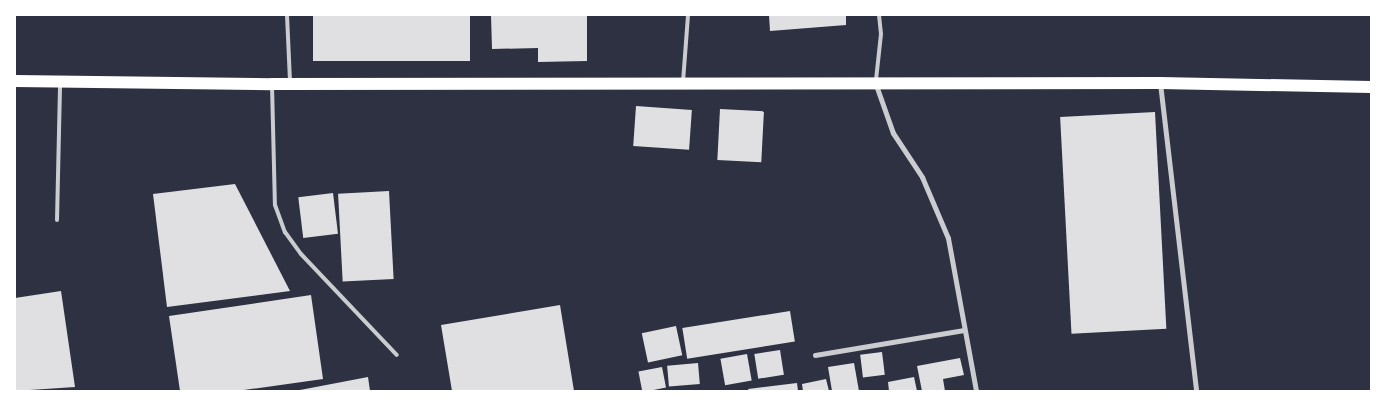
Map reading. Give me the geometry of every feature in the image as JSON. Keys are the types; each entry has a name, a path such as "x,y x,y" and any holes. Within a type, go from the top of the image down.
{"main road":[{"path":"15,81 272,84 876,85 1160,83 1371,87"}],"street":[{"path":"1160,83 1196,391"},
{"path":"876,85 893,133 922,177 948,238 976,391"},
{"path":"815,356 964,330"}],"lane":[{"path":"287,15 290,84"},
{"path":"683,84 688,15"},
{"path":"876,85 882,34 880,15"},
{"path":"58,220 60,81"},
{"path":"272,84 275,205 285,232 301,254 397,355"}],"building":[{"path":"313,15 470,15 470,61 313,61"},
{"path":"491,15 587,15 587,61 538,62 538,48 492,49"},
{"path":"769,15 846,15 846,25 770,31"},
{"path":"636,106 692,110 689,150 633,146"},
{"path":"720,109 764,111 761,162 717,160"},
{"path":"1155,112 1166,329 1071,334 1060,117"},
{"path":"235,184 290,291 167,307 153,194"},
{"path":"389,191 394,279 343,282 338,194"},
{"path":"333,193 338,234 303,238 298,197"},
{"path":"61,291 75,387 15,391 15,298"},
{"path":"311,295 323,379 237,391 180,391 169,316"},
{"path":"560,305 574,391 452,391 441,325"},
{"path":"790,311 795,342 687,359 682,328"},
{"path":"676,326 682,355 648,363 642,333"},
{"path":"780,350 784,375 758,379 754,354"},
{"path":"882,352 885,375 863,378 860,355"},
{"path":"747,354 752,381 725,385 720,359"},
{"path":"960,358 964,375 943,379 945,391 922,391 917,366"},
{"path":"698,363 700,384 669,387 667,366"},
{"path":"854,363 859,391 832,391 828,367"},
{"path":"662,367 666,388 642,391 638,372"},
{"path":"368,377 370,391 300,391 300,390"},
{"path":"914,377 917,391 889,391 888,382"},
{"path":"826,379 829,391 803,391 802,384"},
{"path":"797,383 798,391 749,391 748,389"}]}
